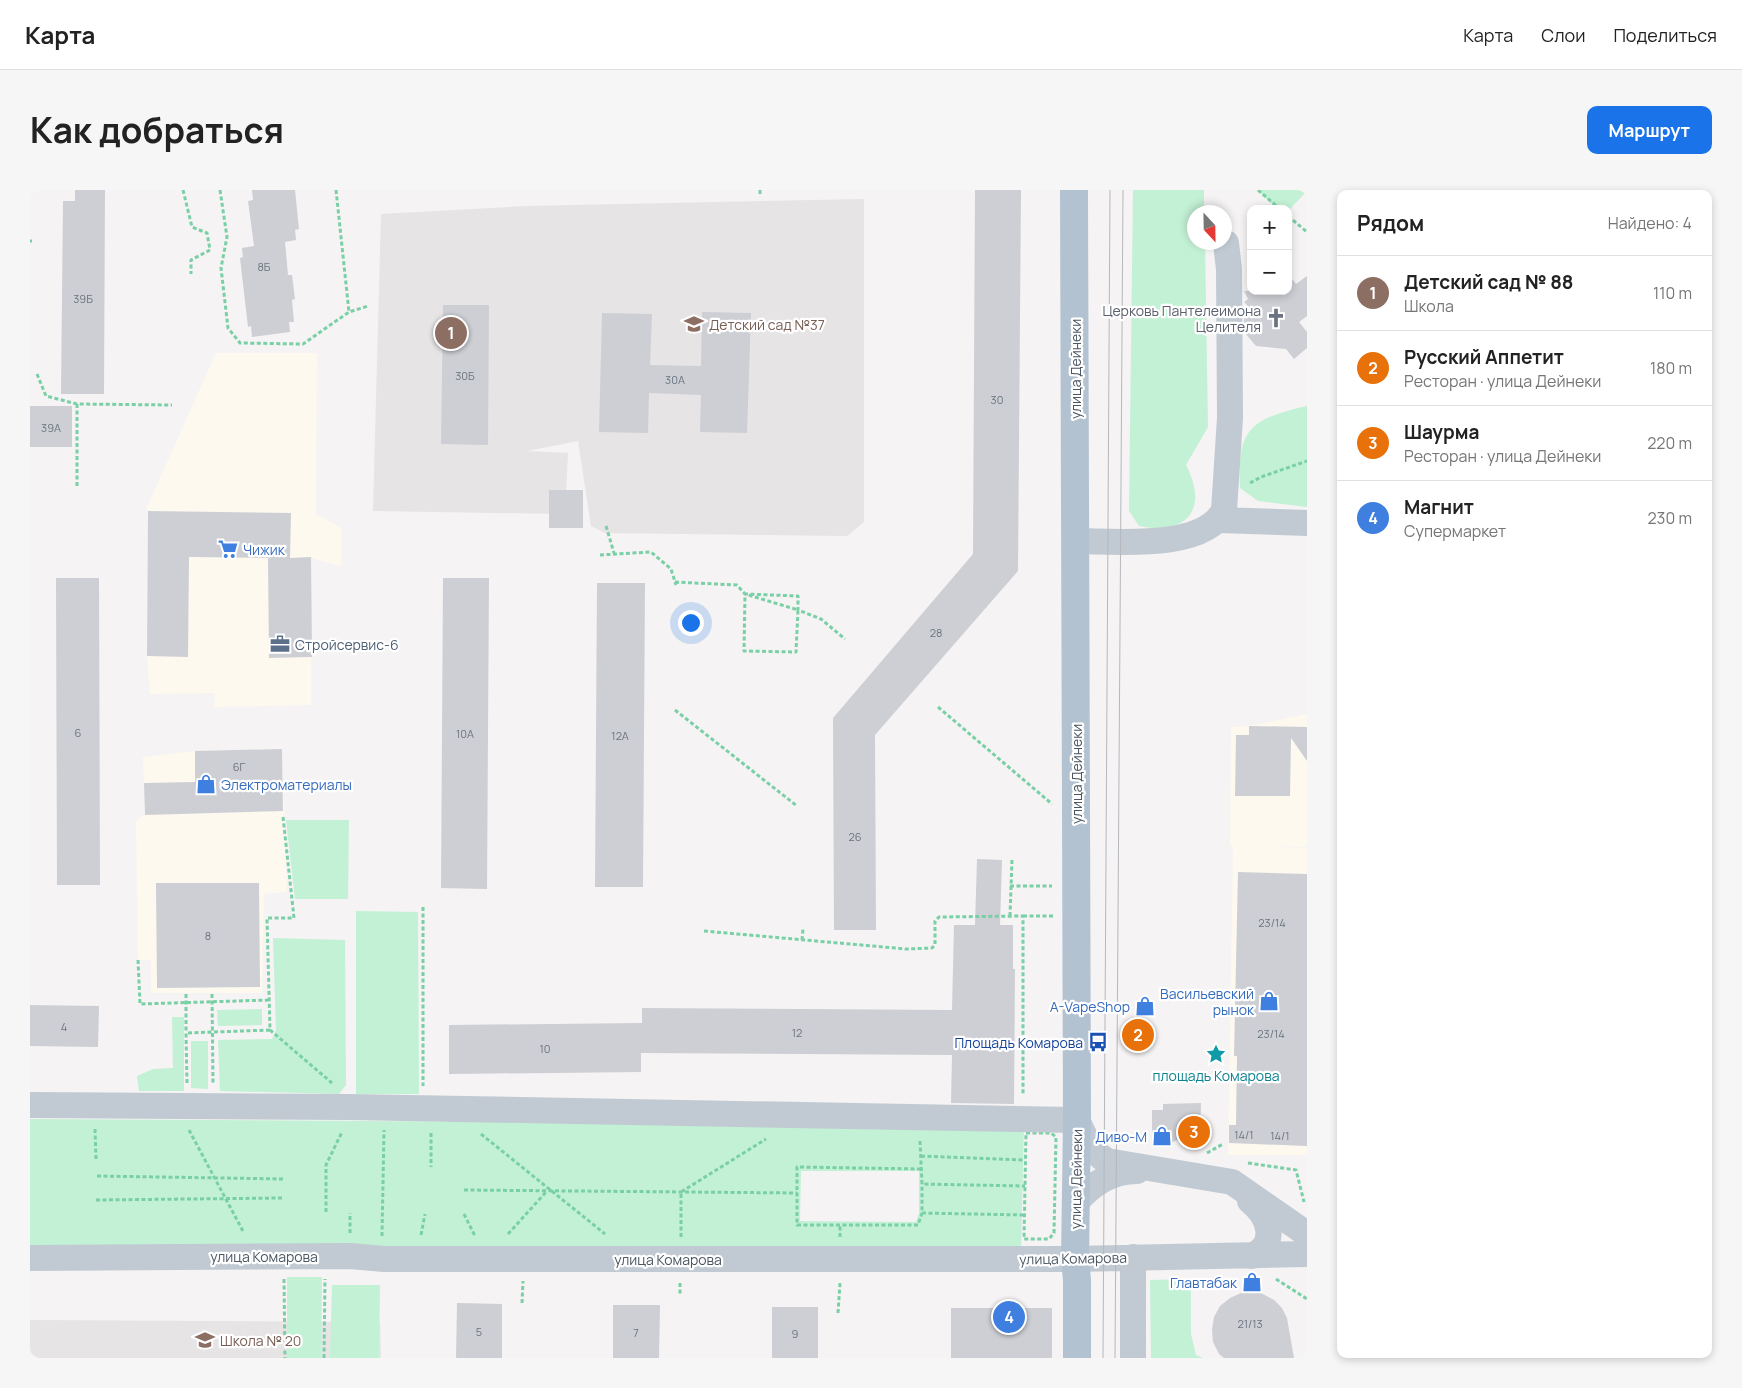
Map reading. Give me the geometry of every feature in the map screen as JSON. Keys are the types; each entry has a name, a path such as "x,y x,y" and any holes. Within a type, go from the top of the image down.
{"main road":[{"name":"улица Дейнеки","path":"1074,190 1077,1120 1075,1259 1077,1280 1077,1358"}],"street":[{"path":"1222,515 1230,418 1229,269 1227,250"},
{"path":"1075,542 1150,541 1183,537 1199,532 1222,515 1307,524"},
{"path":"30,1106 349,1106 1077,1120 1087,1141 1098,1156 1115,1162 1170,1171"},
{"path":"1215,1168 1265,1218 1269,1232 1268,1240 1262,1251 1261,1265"},
{"path":"1076,1202 1092,1186 1109,1176 1127,1171 1215,1168 1307,1234"},
{"name":"улица Комарова","path":"30,1258 350,1256 384,1259 1075,1259 1133,1257 1261,1265 1307,1254"},
{"path":"1133,1257 1133,1358"}],"path":[{"path":"183,190 192,227 207,233 210,250 191,260 191,274"},
{"path":"220,190 227,237 221,268 228,328 240,344 303,344 349,312 368,306"},
{"path":"336,190 349,312"},
{"path":"1258,190 1275,205"},
{"path":"1292,219 1307,232"},
{"path":"37,374 46,396 78,404 172,405"},
{"path":"77,486 78,404"},
{"path":"1222,515 1240,488 1261,477 1307,461"},
{"path":"606,526 614,553"},
{"path":"600,555 651,552 671,569 675,583 736,585 745,594 821,619 845,639"},
{"path":"745,594 798,596 796,652 744,651 745,594"},
{"path":"938,707 1055,808 1056,798"},
{"path":"675,710 797,806"},
{"path":"270,1030 267,918 294,918 283,817"},
{"path":"1010,916 1012,860"},
{"path":"1010,886 1054,886 1054,893"},
{"path":"422,907 423,1090"},
{"path":"1054,908 1054,924"},
{"path":"1023,916 1024,1102"},
{"path":"704,931 906,949 932,948 935,945 935,924 938,918 1054,916"},
{"path":"802,940 803,929"},
{"path":"138,960 140,1004 269,1000"},
{"path":"186,994 187,1086"},
{"path":"212,994 213,1087"},
{"path":"186,1033 270,1030 335,1085"},
{"path":"382,1237 384,1122"},
{"path":"95,1126 96,1159"},
{"path":"188,1127 256,1256"},
{"path":"475,1129 609,1238"},
{"path":"326,1212 326,1165 342,1131"},
{"path":"430,1131 430,1167"},
{"path":"1026,1133 1051,1133 1054,1135 1052,1237 1048,1239 1024,1239 1025,1160 1026,1133"},
{"path":"681,1192 768,1138"},
{"path":"920,1139 922,1184 922,1213 918,1225 796,1225 797,1168 921,1169"},
{"path":"921,1156 1025,1160"},
{"path":"1202,1156 1215,1168"},
{"path":"1239,1162 1296,1170 1303,1199 1307,1207"},
{"path":"97,1176 284,1179"},
{"path":"922,1184 1024,1186"},
{"path":"464,1190 797,1194"},
{"path":"502,1241 547,1191"},
{"path":"681,1192 681,1246"},
{"path":"96,1200 283,1198"},
{"path":"922,1213 1024,1216"},
{"path":"1261,1265 1307,1299"},
{"path":"284,1276 285,1358"},
{"path":"324,1276 324,1358"},
{"path":"680,1278 680,1295"},
{"path":"513,1279 532,1279"},
{"path":"522,1303 523,1280"},
{"path":"830,1281 850,1281"},
{"path":"838,1313 840,1281"}],"shaded area":[{"name":"Детский сад №37","path":"864,199 864,522 847,536 605,533 591,526 578,441 527,451 568,453 565,514 373,511 381,214 527,206"},
{"path":"216,353 317,353 316,514 341,528 341,566 311,558 311,705 214,707 215,693 150,694 147,656 148,511 146,509"},
{"name":"Васильевский рынок","path":"1307,714 1307,847 1267,846 1307,848 1307,1155 1228,1155 1233,846 1230,845 1231,727 1249,726"},
{"path":"282,749 287,892 264,894 262,993 151,993 151,960 138,960 136,821 145,814 143,757 195,751"},
{"name":"Школа № 20","path":"30,1320 380,1322 381,1358 30,1358"}],"green space":[{"path":"1133,190 1204,190 1204,205 1187,205 1187,250 1205,250 1208,427 1186,465 1193,481 1194,506 1189,516 1181,523 1170,527 1139,526 1129,511"},
{"path":"1257,190 1307,190 1292,207 1292,205 1273,205"},
{"path":"1307,406 1307,507 1258,501 1240,488 1241,452 1245,439 1251,429 1260,422 1272,416"},
{"path":"286,820 349,820 348,899 295,899"},
{"path":"356,911 418,912 419,1094 356,1094"},
{"path":"273,938 345,940 346,1085 339,1094 220,1091 218,1040 272,1039 276,1030"},
{"path":"262,1009 262,1025 218,1026 217,1010"},
{"path":"172,1017 184,1017 184,1091 139,1091 137,1076 153,1069 173,1068"},
{"path":"191,1041 208,1041 208,1089 191,1088"},
{"path":"30,1119 1024,1125 1021,1251 30,1253","holes":["801,1171 919,1171 919,1213 916,1222 800,1221"]},
{"path":"287,1277 322,1277 321,1358 287,1358"},
{"path":"1191,1279 1191,1334 1196,1355 1203,1358 1151,1358 1150,1280"},
{"path":"332,1285 380,1285 379,1358 330,1358"}],"building":[{"path":"75,190 105,190 104,394 61,394 63,201 75,201"},
{"path":"252,190 295,190 299,229 295,230 296,240 285,242 288,275 292,275 295,299 292,300 294,322 289,322 290,332 252,337 251,326 248,327 240,258 243,257 242,248 254,246 248,201 253,200"},
{"path":"975,190 1021,190 1018,571 875,735 876,930 834,930 833,718 973,554"},
{"name":"Церковь Пантелеимона Целителя","path":"1307,276 1307,316 1299,322 1307,332 1307,348 1294,359 1286,349 1256,346 1244,332 1244,319 1253,312 1244,302 1248,299 1244,291 1247,291 1247,295 1292,295 1292,281 1296,284"},
{"path":"443,305 489,305 488,445 441,444"},
{"path":"702,312 751,313 747,433 700,432 701,395 649,393 648,433 599,432 602,313 652,314 650,365 701,366"},
{"path":"30,406 72,406 72,447 30,447"},
{"path":"549,490 583,490 583,528 549,528"},
{"path":"148,511 291,513 290,558 311,557 312,657 269,658 268,558 189,557 188,657 147,656"},
{"path":"56,578 99,578 100,885 57,885"},
{"path":"443,578 489,578 487,889 441,888"},
{"path":"597,583 645,583 643,887 595,887"},
{"path":"1249,726 1307,727 1307,761 1291,738 1290,796 1235,796 1236,735 1249,735"},
{"path":"282,749 283,811 145,815 144,783 195,782 195,751"},
{"path":"977,859 1002,860 1000,925 1013,925 1013,969 1015,969 1014,1104 951,1103 952,1055 641,1053 641,1072 449,1074 449,1025 642,1023 642,1008 952,1010 954,925 975,925"},
{"name":"Васильевский рынок","path":"1238,872 1307,874 1307,1146 1229,1143 1229,1125 1236,1125 1237,1056 1234,1056"},
{"path":"156,883 259,883 260,987 157,988"},
{"path":"30,1005 99,1006 98,1047 30,1046"},
{"path":"1201,1103 1200,1137 1190,1137 1174,1141 1168,1147 1152,1147 1152,1110 1163,1110 1163,1104"},
{"path":"1252,1288 1274,1300 1282,1308 1287,1318 1294,1358 1224,1358 1219,1354 1213,1342 1214,1317 1220,1306 1230,1298"},
{"path":"457,1303 502,1304 502,1358 456,1358"},
{"path":"613,1305 660,1305 659,1358 613,1358"},
{"path":"772,1307 818,1307 818,1358 772,1358"},
{"path":"951,1308 1052,1308 1052,1358 951,1358"}],"tram line":[{"path":"1103,1358 1110,190"},
{"path":"1115,1358 1123,190"}],"place":[{"name":"Церковь Пантелеимона Целителя","path":"1276,318"},
{"name":"Детский сад №37","path":"694,324"},
{"name":"Детский сад № 88","path":"451,333"},
{"name":"Чижик","path":"228,549"},
{"name":"Стройсервис-6","path":"280,644"},
{"name":"Электроматериалы","path":"206,784"},
{"name":"Васильевский рынок","path":"1269,1001"},
{"name":"A-VapeShop","path":"1145,1006"},
{"name":"Русский Аппетит","path":"1138,1035"},
{"name":"Площадь Комарова","path":"1098,1042"},
{"name":"площадь Комарова","path":"1216,1054"},
{"name":"Шаурма","path":"1194,1132"},
{"name":"Диво-М","path":"1162,1136"},
{"name":"Главтабак","path":"1252,1282"},
{"name":"Магнит","path":"1009,1317"},
{"name":"Школа № 20","path":"205,1340"}]}
